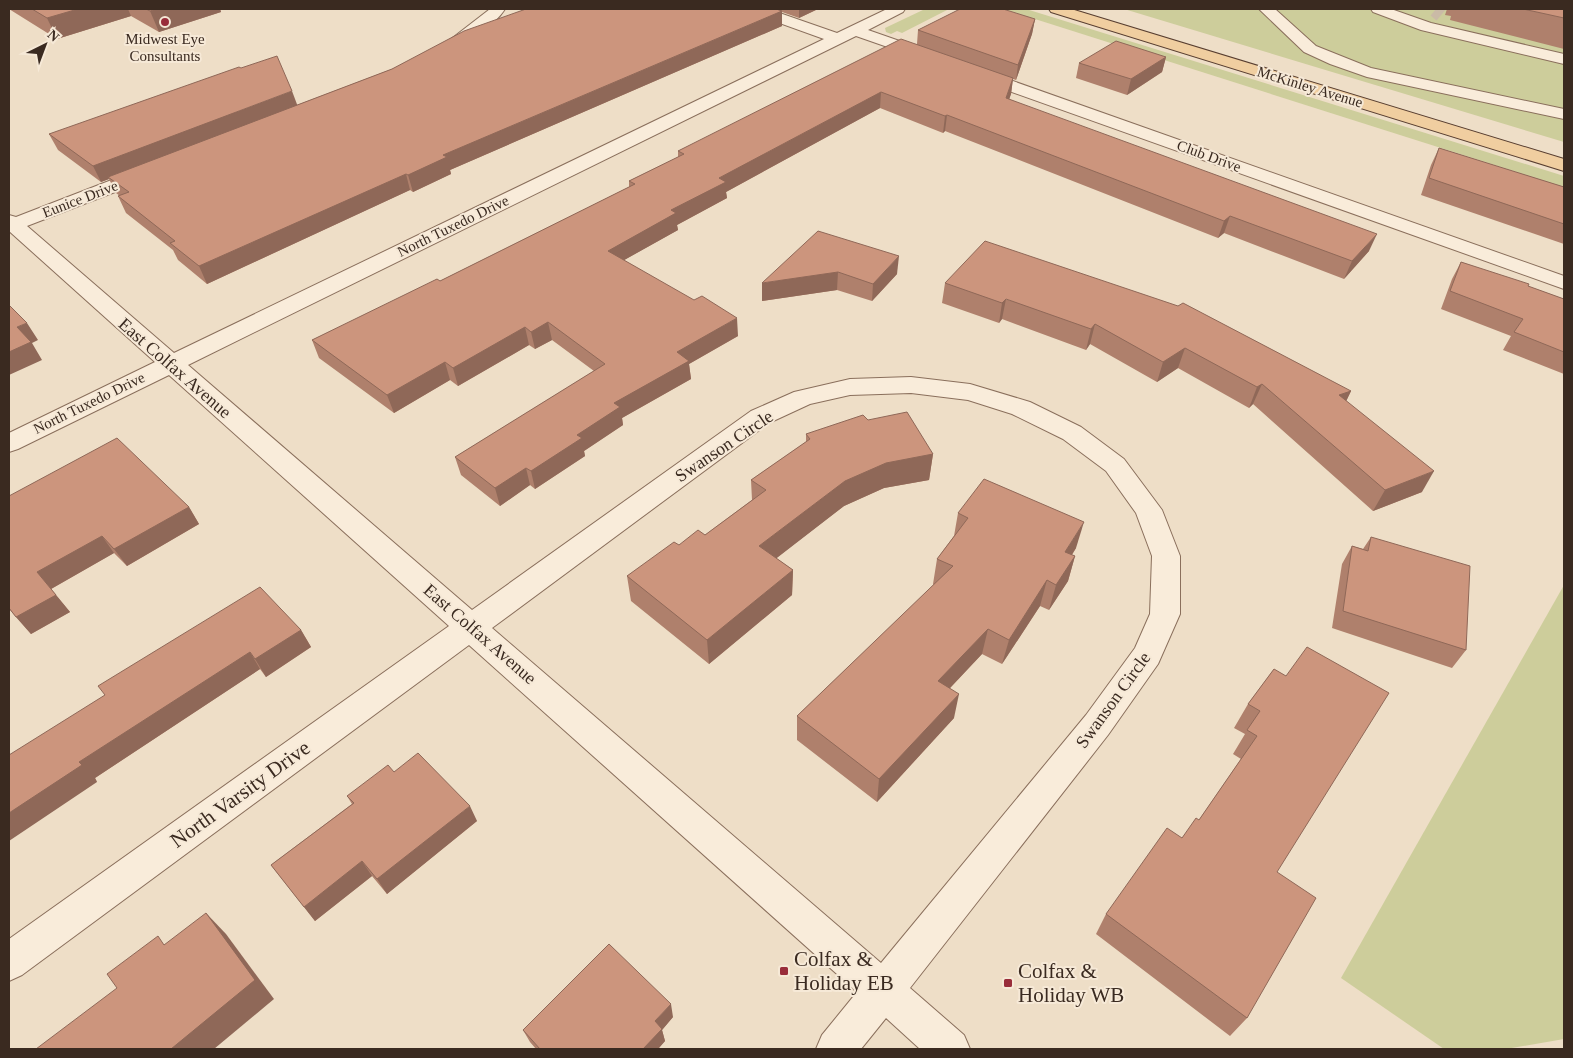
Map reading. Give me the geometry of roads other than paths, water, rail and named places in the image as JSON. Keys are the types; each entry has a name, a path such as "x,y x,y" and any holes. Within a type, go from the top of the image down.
{"main road":[{"name":"McKinley Avenue","path":"1056,9 1564,165"}],"street":[{"path":"440,53 478,27 498,9"},
{"name":"Club Drive","path":"754,9 953,65 1564,283"},
{"name":"North Tuxedo Drive","path":"9,443 898,9"},
{"path":"1266,9 1310,49 1367,72 1564,114"},
{"path":"1378,9 1429,28 1564,59"},
{"path":"1429,28 1442,14"},
{"name":"Eunice Drive","path":"11,223 161,168"},
{"name":"East Colfax Avenue","path":"11,223 950,1049"},
{"name":"Swanson Circle","path":"470,625 760,418 803,398 850,387 893,385 911,385 970,392 1021,408 1072,433 1115,465 1148,510 1166,556 1165,614 1147,655 1097,725 836,1049"},
{"name":"North Varsity Drive","path":"9,962 470,625"}],"tunnel":[{"path":"1436,9 1442,14"}],"place":[{"name":"Midwest Eye Consultants","path":"165,22"},
{"name":"Colfax & Holiday EB","path":"784,971"},
{"name":"Colfax & Holiday WB","path":"1008,983"}]}
